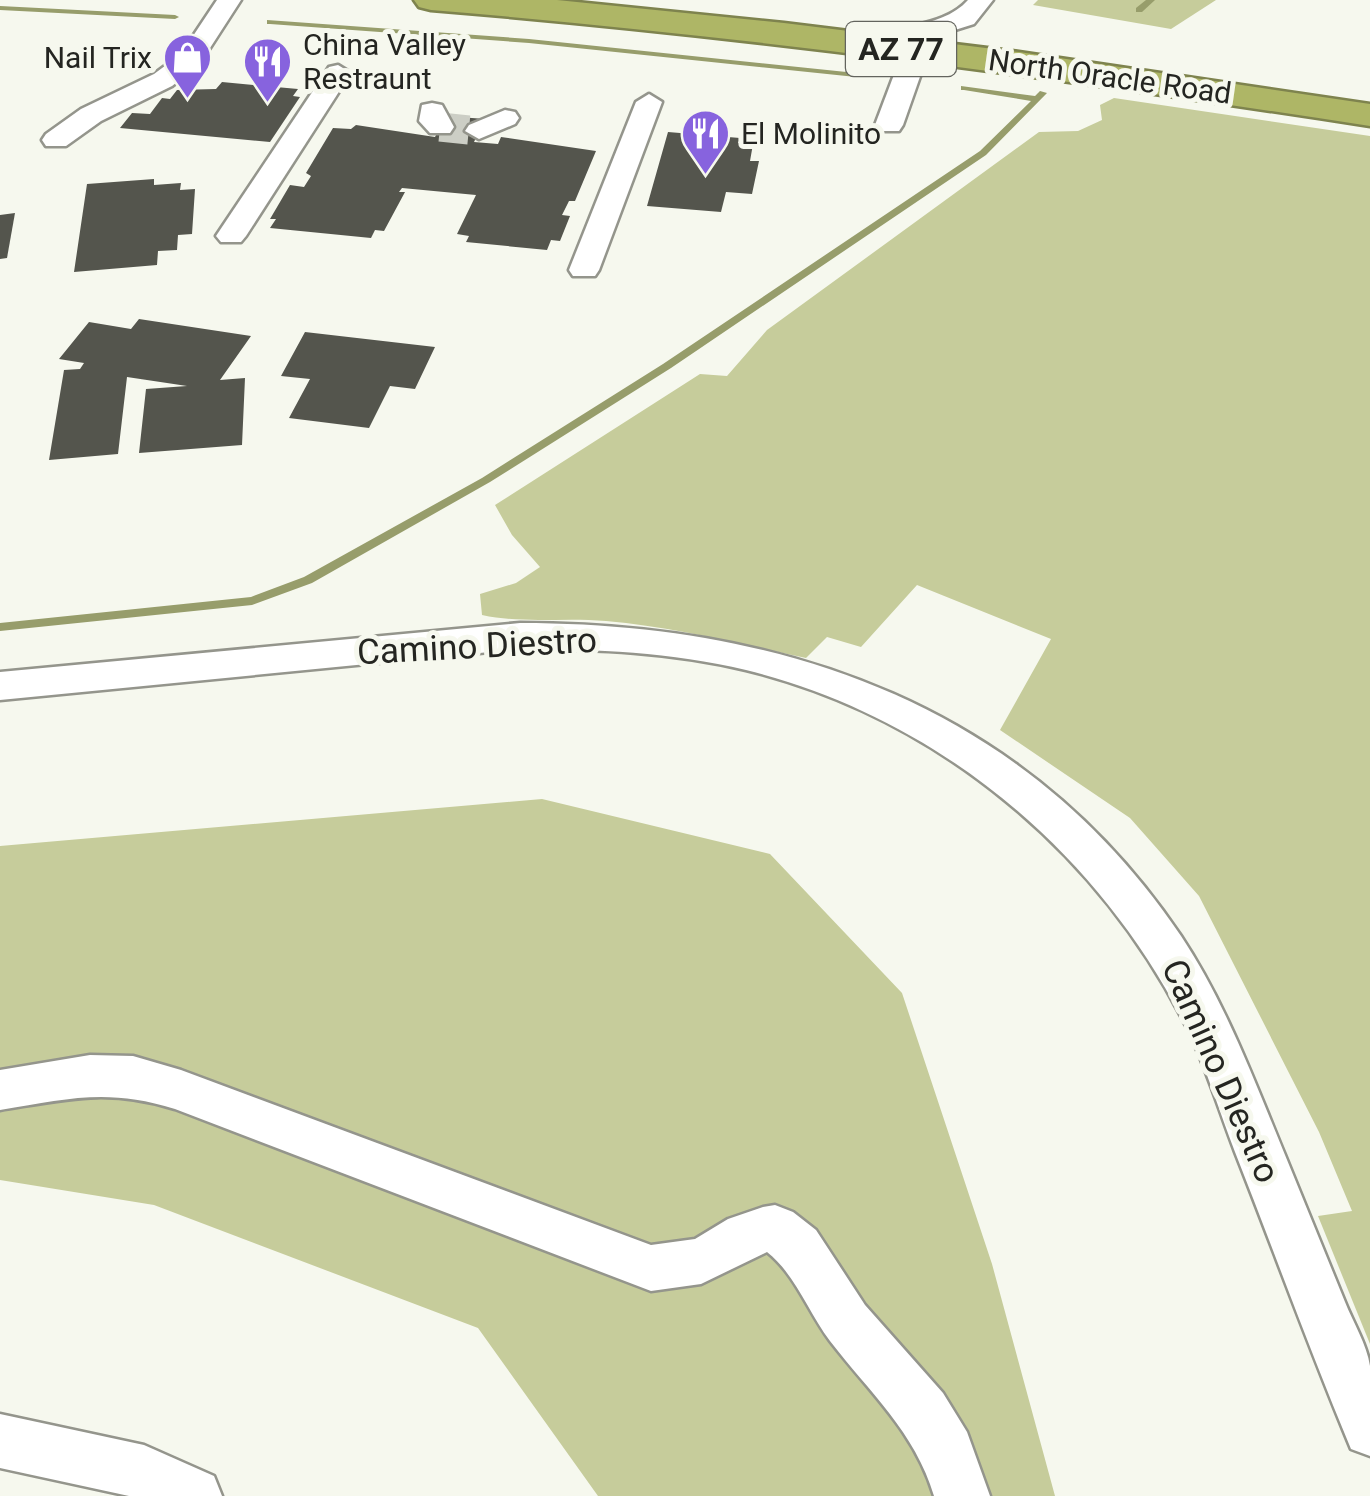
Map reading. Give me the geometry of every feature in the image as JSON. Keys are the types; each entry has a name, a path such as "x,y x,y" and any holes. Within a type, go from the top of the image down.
{"highway":[{"name":"North Oracle Road","path":"431,0 680,20 1101,74 1370,115"},
{"name":"North Oracle Road","path":"772,0 983,15"},
{"name":"North Oracle Road","path":"1229,60 1370,84"}],"street":[{"path":"56,140 91,114 163,80 190,60 229,0"},
{"path":"839,41 922,30 983,15"},
{"path":"889,124 916,51"},
{"path":"230,236 338,73"},
{"path":"584,270 649,102"},
{"path":"479,130 505,118"},
{"name":"Camino Diestro","path":"0,686 520,636 580,636 653,640 772,665 849,690 924,723 996,769 1065,824 1125,891 1187,982 1210,1030 1370,1430"},
{"path":"0,1090 90,1075 132,1076 181,1090 651,1268 682,1267 710,1257 747,1231 774,1228 798,1246 847,1322 924,1412 948,1451 962,1496"},
{"path":"0,1441 144,1472 194,1496"}],"green space":[{"path":"1038,0 1216,0 1171,29 1033,5"},
{"path":"1114,98 1370,136 1370,1344 1318,1216 1352,1211 1319,1132 1199,896 1130,818 1000,730 1051,639 917,585 861,647 827,637 806,658 631,624 482,615 480,594 516,583 540,567 512,535 495,505 700,374 727,376 767,330 1039,132 1078,131 1102,120 1100,105"},
{"path":"542,799 770,854 902,993 992,1264 1055,1496 598,1496 478,1328 154,1205 0,1180 0,846"}],"building":[{"path":"222,82 298,89 293,96 300,97 270,142 120,128 132,113 150,114 162,98 170,99 177,90 216,89"},
{"path":"446,116 485,119 474,142 498,144 501,137 596,151 575,201 569,201 562,215 570,216 560,241 551,240 547,250 466,242 469,236 457,234 476,195 402,188 399,192 405,192 384,231 375,230 371,238 270,228 276,219 270,219 290,185 304,187 311,176 306,173 333,128 351,129 356,125 435,137"},
{"name":"El Molinito","path":"668,132 740,138 738,143 753,144 750,161 759,161 752,194 726,192 721,212 647,206"},
{"path":"154,179 154,185 181,183 180,190 195,189 192,234 178,235 177,250 158,251 157,265 74,272 87,184"},
{"path":"15,213 7,258 0,259 0,215"},
{"path":"139,319 251,336 220,380 245,378 242,445 139,453 146,389 187,386 127,377 118,454 49,460 64,370 80,369 84,363 59,359 89,322 131,329"},
{"path":"305,332 435,347 415,389 390,386 369,428 289,418 310,379 281,376"}],"waterway":[{"path":"1139,10 1151,0"},
{"path":"0,8 175,17"},
{"path":"270,22 529,41 856,75"},
{"path":"964,88 1037,99"},
{"path":"1037,99 1043,93"},
{"path":"0,627 252,601 308,580 486,480 667,366 983,153 1037,99"}],"tunnel":[{"path":"440,127 479,131"}],"place":[{"name":"Nail Trix","path":"187,100"},
{"name":"China Valley Restraunt","path":"268,104"},
{"name":"El Molinito","path":"706,176"}]}
